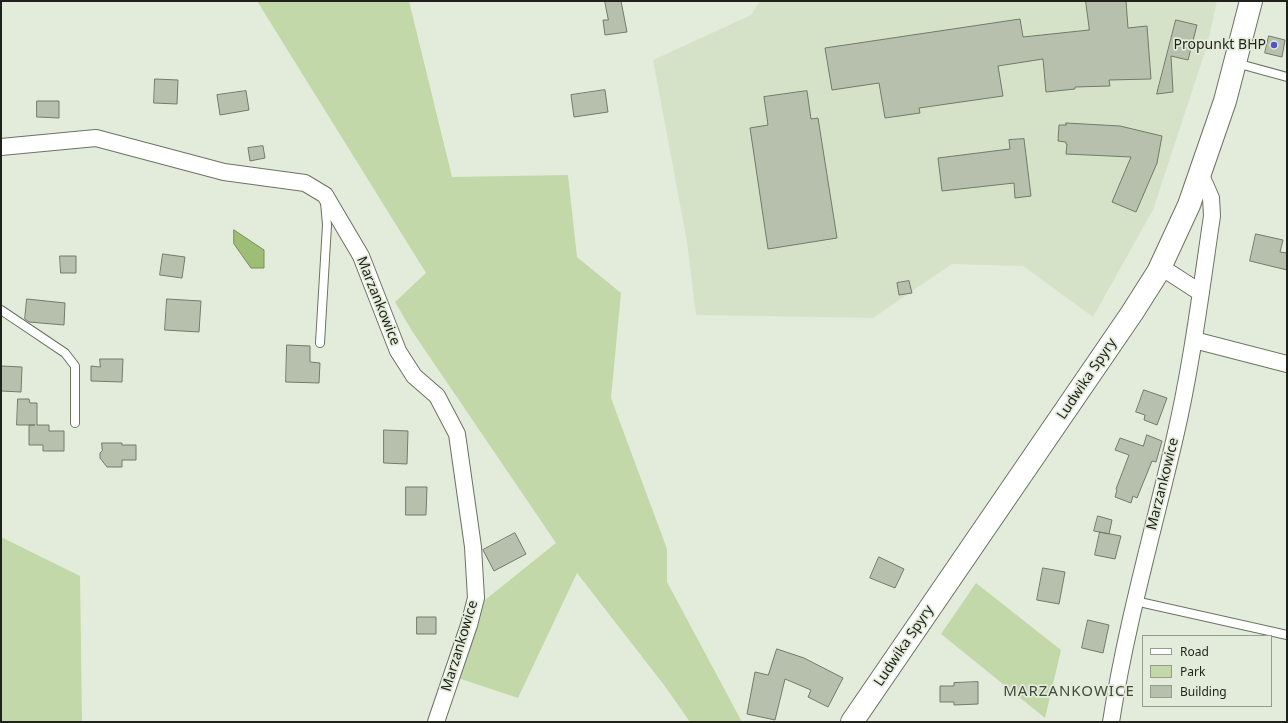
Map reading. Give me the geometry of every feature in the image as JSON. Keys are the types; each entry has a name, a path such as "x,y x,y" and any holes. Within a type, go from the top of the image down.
{"main road":[{"name":"Ludwika Spyry","path":"852,722 1132,313 1161,266 1188,205 1225,101 1251,1"}],"street":[{"name":"Marzankowice","path":"1,148 96,138 224,172 304,183 325,195 361,256 398,351 414,376 437,396 457,434 473,547 476,598 469,625 436,722"},
{"name":"Marzankowice","path":"1111,722 1118,677 1175,435 1194,340 1212,216 1210,198 1200,173"},
{"path":"1161,266 1201,293"},
{"path":"1194,340 1287,364"}],"lane":[{"path":"1235,62 1287,77"},
{"path":"320,343 327,225 325,195"},
{"path":"1,310 65,353 74,366 75,422"},
{"path":"1135,601 1287,635"}],"shaded area":[{"path":"760,1 1217,1 1207,46 1153,210 1093,317 1023,266 952,264 873,318 696,315 687,242 653,60 751,15"},
{"path":"234,230 264,250 264,268 251,268 234,244"}],"green space":[{"path":"257,1 409,1 452,177 568,175 577,257 621,293 611,398 667,549 667,582 742,722 690,722 664,685 577,573 518,698 458,678 480,604 556,543 412,331 395,302 426,273"},
{"path":"1,537 80,576 82,722 1,722"},
{"path":"976,583 1061,650 1045,718 941,634"}],"building":[{"path":"605,1 621,1 627,32 605,35 603,20 608,20"},
{"path":"1086,1 1126,1 1128,28 1147,26 1151,79 1109,80 1110,86 1075,87 1075,89 1046,92 1043,59 998,66 1003,96 919,108 920,113 885,118 879,83 832,90 825,48 1020,19 1023,37 1089,30"},
{"path":"1176,20 1197,25 1188,60 1171,56 1173,92 1157,94"},
{"path":"1269,36 1285,40 1282,57 1265,53"},
{"path":"155,79 178,80 177,104 154,103"},
{"path":"605,90 608,112 574,117 571,95"},
{"path":"246,91 249,110 220,115 217,95"},
{"path":"807,91 811,119 818,118 837,238 768,249 750,128 768,125 764,97"},
{"path":"37,101 59,101 59,118 37,117"},
{"path":"1066,123 1120,126 1162,136 1157,163 1136,212 1112,202 1131,157 1066,154 1066,142 1058,141 1059,125 1066,125"},
{"path":"1024,139 1031,196 1015,198 1014,183 942,191 938,158 1010,149 1009,140"},
{"path":"263,146 265,158 250,161 248,148"},
{"path":"1256,234 1283,240 1280,252 1287,253 1287,270 1250,261"},
{"path":"163,254 185,257 182,278 160,275"},
{"path":"60,256 76,256 76,273 61,273"},
{"path":"909,281 912,293 899,295 897,283"},
{"path":"27,299 65,303 64,325 29,322 25,319"},
{"path":"167,299 201,301 199,332 165,330"},
{"path":"287,345 310,346 310,362 320,363 319,383 286,382"},
{"path":"100,359 123,359 122,382 91,381 91,366 100,367"},
{"path":"1,366 22,367 21,392 1,391"},
{"path":"1144,390 1167,398 1157,425 1144,420 1145,415 1136,412"},
{"path":"18,399 29,399 30,403 37,403 37,425 49,425 49,431 64,431 64,451 43,451 43,445 29,445 29,425 17,425"},
{"path":"384,430 408,431 407,464 384,463"},
{"path":"1147,435 1162,441 1156,462 1152,461 1137,498 1133,496 1131,503 1115,497 1116,489 1129,455 1115,450 1120,438 1143,446"},
{"path":"102,443 136,445 136,460 122,460 122,467 107,467 100,458"},
{"path":"406,487 427,487 426,515 406,515"},
{"path":"1098,516 1112,520 1109,534 1094,531"},
{"path":"1100,532 1121,536 1115,559 1095,555"},
{"path":"515,533 526,554 494,571 483,550"},
{"path":"879,557 904,569 895,588 870,578"},
{"path":"1043,568 1065,572 1059,604 1037,600"},
{"path":"417,617 436,617 436,634 417,634"},
{"path":"1088,620 1109,625 1103,653 1082,648"},
{"path":"777,649 804,658 843,678 828,707 808,697 811,690 785,679 775,720 747,714 755,672 768,675"},
{"path":"978,682 978,704 954,705 954,702 940,702 940,686 954,686 954,683"}],"place":[{"name":"Propunkt BHP","path":"1274,45"}],"district":[{"name":"MARZANKOWICE","path":"1069,692"}]}
